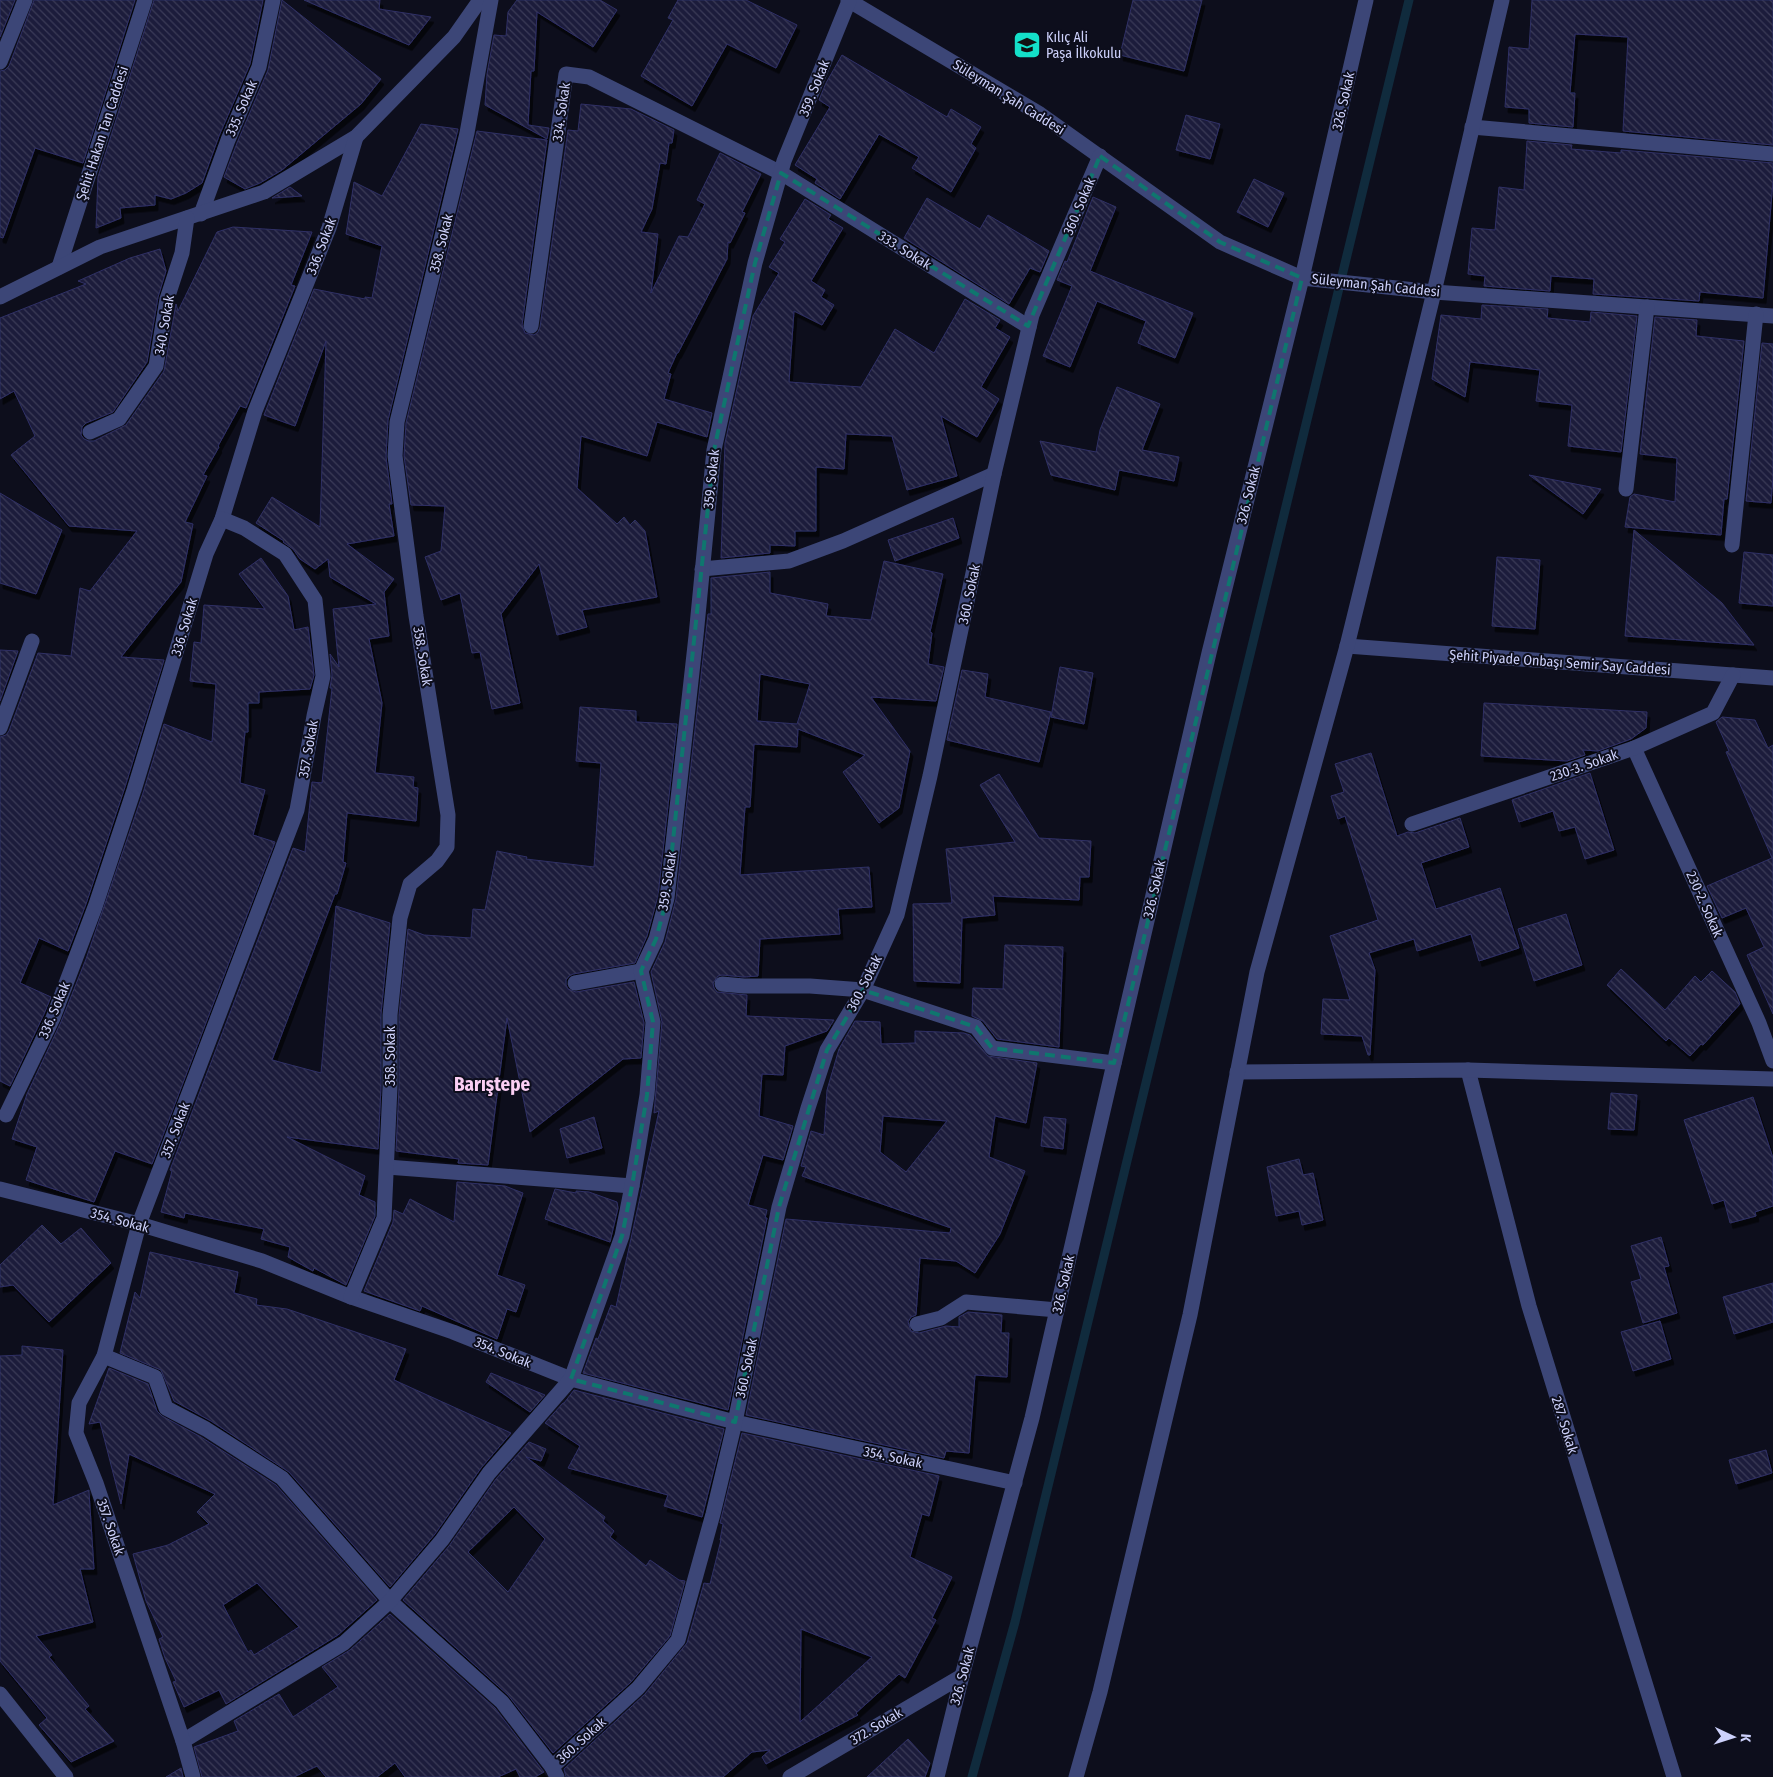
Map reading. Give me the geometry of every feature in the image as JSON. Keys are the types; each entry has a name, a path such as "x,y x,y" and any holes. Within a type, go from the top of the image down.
{"street":[{"path":"0,62 26,0"},
{"name":"Şehit Hakan Tan Caddesi","path":"59,267 145,0"},
{"name":"335. Sokak","path":"194,216 259,67 273,0"},
{"path":"0,297 100,247 264,192 356,137 454,37 480,0"},
{"name":"358. Sokak","path":"351,1297 384,1218 390,1087 390,1014 400,918 410,884 437,861 447,847 448,815 416,616 395,456 397,422 467,133 490,0"},
{"name":"326. Sokak","path":"937,1777 962,1676 1032,1418 1209,653 1302,278 1366,0"},
{"path":"1076,1777 1100,1692 1190,1315 1257,972 1347,646 1434,292 1502,0"},
{"name":"Süleyman Şah Caddesi","path":"848,1 1040,114 1220,242 1302,278 1434,292 1773,316"},
{"name":"359. Sokak","path":"641,971 656,939 667,898 714,450 755,263 784,161 848,1"},
{"name":"334. Sokak","path":"531,326 566,74 589,77 781,173"},
{"path":"1472,127 1773,154"},
{"name":"336. Sokak","path":"2,1117 52,1018 95,907 134,790 206,554 222,519 255,411 329,228 356,137"},
{"name":"360. Sokak","path":"555,1772 638,1688 678,1640 714,1514 735,1422 779,1206 827,1050 863,990 896,915 930,776 994,474 1032,315 1100,156"},
{"name":"333. Sokak","path":"781,173 1029,327"},
{"name":"340. Sokak","path":"90,432 119,419 156,366 167,299 194,216"},
{"path":"1626,489 1647,307"},
{"path":"1732,545 1756,314"},
{"path":"702,570 789,562 843,541 994,474"},
{"name":"357. Sokak","path":"193,1777 183,1741 96,1483 76,1433 79,1403 104,1356 139,1224 297,810 323,676 315,600 285,554 244,528 222,519"},
{"path":"0,728 32,641"},
{"name":"Şehit Piyade Onbaşı Semir Say Caddesi","path":"1347,646 1773,678"},
{"name":"230-3. Sokak","path":"1412,824 1634,748 1713,713 1733,675"},
{"name":"230-2. Sokak","path":"1634,748 1759,1023 1773,1061"},
{"path":"183,1741 344,1643 390,1602 442,1540 490,1473 571,1379 622,1236 647,1095 653,1022 641,971 575,984"},
{"path":"722,984 810,986 863,990 976,1028 992,1048 1114,1063"},
{"path":"1237,1072 1468,1070 1773,1079"},
{"name":"287. Sokak","path":"1468,1070 1529,1306 1674,1777"},
{"path":"387,1167 632,1186"},
{"name":"354. Sokak","path":"0,1189 139,1224 262,1261 351,1297 453,1332 571,1379 735,1422 1014,1483"},
{"path":"917,1324 941,1318 966,1302 1057,1310"},
{"path":"104,1356 155,1377 166,1408 206,1429 282,1478 390,1602 502,1702 555,1772"},
{"name":"372. Sokak","path":"790,1777 962,1676"},
{"path":"0,1694 66,1777"}],"highlighted area":[{"path":"1100,156 1220,242 1302,278 1114,1063 992,1048 976,1027 863,990 827,1050 779,1207 735,1422 571,1379 622,1236 632,1186 647,1095 653,1022 641,971 656,939 667,898 714,450 755,263 781,173 1028,326"}],"building":[{"path":"0,0 15,0 0,37"},
{"path":"34,0 135,0 83,163 35,148 3,238 0,237 0,71 5,70 9,66"},
{"path":"154,0 263,0 250,64 219,136 202,183 186,193 171,199 155,195 155,205 120,208 121,218 96,228 98,177"},
{"path":"282,0 381,79 361,104 282,170 260,183 245,189 224,177 268,70"},
{"path":"304,0 380,0 379,9 431,17 409,45"},
{"path":"517,0 600,0 617,10 593,47 537,12 534,71 531,71 528,125 549,128 547,139 485,105 487,74 494,35 506,36 508,12"},
{"path":"678,0 746,0 797,25 776,68 727,44 692,106 641,76 673,20 668,18"},
{"path":"1133,0 1202,0 1184,71 1120,55"},
{"path":"1532,0 1773,0 1773,145 1623,131 1628,37 1575,34 1570,93 1575,93 1573,127 1529,123 1529,109 1505,107 1509,47 1529,49"},
{"path":"842,55 947,117 951,109 981,127 971,144 976,148 951,192 912,168 919,157 879,134 840,199 815,183 817,179 795,165 830,107 819,100 826,83"},
{"path":"581,104 631,109 674,130 672,143 669,143 666,164 660,163 652,209 641,232 658,234 651,293 679,236 688,237 705,204 697,200 720,153 761,174 742,212 745,213 730,243 728,242 727,259 668,373 671,374 664,399 712,413 707,437 657,422 647,456 581,436 577,488 617,524 624,517 630,525 635,520 645,531 657,597 582,610 587,627 557,635 539,564 501,614 520,703 492,709 480,652 472,653 460,593 441,600 425,557 441,551 445,506 411,505 404,456 406,423 477,131 547,140 522,325 525,333 534,335 540,327 568,130 578,131"},
{"path":"1186,115 1220,124 1210,159 1176,150"},
{"path":"421,124 458,129 388,420 386,457 392,504 389,504 394,536 347,544 394,579 384,592 389,636 369,639 382,703 375,773 414,777 413,787 418,788 416,821 347,813 343,862 346,863 337,894 335,894 272,1060 321,1073 336,906 390,923 381,1014 381,1087 378,1149 287,1137 365,1176 359,1195 375,1202 375,1216 346,1285 314,1268 313,1271 288,1257 290,1247 261,1239 264,1229 185,1213 184,1218 161,1212 172,1171 170,1170 293,848 305,852 312,782 322,783 332,688 330,688 332,675 330,654 339,667 333,609 376,604 330,577 328,559 315,569 300,559 284,541 256,523 272,497 320,527 326,341 295,426 264,415 314,289 365,299 365,297 372,298 382,246 346,234 354,182 382,196"},
{"path":"1527,141 1572,145 1571,149 1621,153 1621,150 1773,163 1763,298 1700,292 1699,301 1593,294 1594,279 1551,276 1550,291 1484,286 1485,276 1468,274 1472,228 1495,230 1499,187 1524,190"},
{"path":"1254,179 1284,193 1268,227 1237,212"},
{"path":"290,187 302,196 272,198"},
{"path":"1093,197 1116,207 1090,271 1193,313 1175,358 1138,343 1146,321 1097,301 1070,367 1043,356 1072,286 1057,280 1065,261 1067,262"},
{"path":"927,198 980,229 988,215 1049,251 1040,272 1030,268 1009,304 904,238"},
{"path":"805,199 831,215 828,219 843,228 811,281 825,290 821,297 834,305 822,325 794,311 789,382 861,387 895,329 934,353 965,299 1000,320 995,328 1010,337 981,387 999,399 977,437 941,416 957,476 907,490 892,436 846,434 844,469 816,467 816,531 795,531 795,546 770,545 770,553 721,558 725,443 753,316 779,273 769,267 785,242 780,239"},
{"path":"233,227 312,232 291,285 295,286 246,408 240,406 218,446 203,475 207,476 185,522 193,524 181,582 121,657 164,660 125,787 86,904 68,951 39,938 20,983 51,997 10,1086 0,1081 0,737 6,735 9,731 38,653 71,656 80,588 90,591 137,531 69,526 11,455 35,436 14,391 0,399 0,318 86,284 78,281 130,258 160,249 166,271 158,297 147,362 113,412 86,423 82,427 81,435 84,439 94,441 126,425 164,371 176,304 178,311 217,232"},
{"path":"1482,305 1548,309 1547,318 1590,322 1591,312 1637,316 1621,452 1568,446 1572,405 1536,401 1540,370 1470,362 1465,397 1432,379 1441,315 1481,319"},
{"path":"1655,317 1697,320 1696,336 1744,341 1727,499 1724,499 1721,535 1625,527 1630,497 1634,494 1675,502 1677,458 1640,454"},
{"path":"1762,343 1773,344 1773,478 1771,503 1746,501"},
{"path":"1117,387 1160,404 1142,450 1179,457 1174,481 1119,470 1115,490 1051,475 1040,441 1096,452 1100,430"},
{"path":"1529,475 1601,489 1583,514"},
{"path":"0,493 62,530 36,594 0,583"},
{"path":"953,518 959,538 895,561 888,540"},
{"path":"1634,530 1722,603 1754,645 1625,636"},
{"path":"1744,552 1773,555 1773,606 1739,603"},
{"path":"1497,557 1540,560 1535,629 1492,626"},
{"path":"261,558 288,596 294,630 308,627 314,675 310,689 259,692 259,703 248,703 248,732 245,732 240,783 265,790 253,835 275,842 152,1164 115,1151 94,1202 26,1180 37,1147 12,1139 27,1094 61,1022 86,959 143,793 164,724 212,742 216,684 190,681 194,642 201,643 204,605 265,609 239,574"},
{"path":"884,561 943,574 930,632 932,633 928,664 944,667 936,701 871,697 910,751 899,808 879,823 843,772 865,755 798,729 797,747 754,744 750,807 745,807 740,875 869,867 872,907 838,909 840,934 760,939 758,976 722,975 718,976 713,983 717,992 747,995 746,1016 834,1020 827,1031 785,1046 783,1075 762,1074 759,1116 793,1126 783,1160 763,1155 748,1205 767,1210 765,1218 767,1218 728,1410 583,1373 611,1305 616,1307 659,1111 654,1113 662,1022 651,972 665,942 676,899 708,614 711,614 711,578 770,572 770,593 828,604 826,616 871,620","holes":["760,674 810,684 797,724 757,721"]},
{"path":"0,650 18,651 0,701"},
{"path":"1060,667 1093,673 1084,724 1051,717"},
{"path":"962,670 988,674 985,697 1051,712 1039,762 947,740"},
{"path":"1484,703 1647,712 1646,728 1631,739 1598,751 1583,750 1585,755 1567,761 1481,756"},
{"path":"580,707 636,711 636,722 677,724 658,896 647,936 635,963 573,974 566,980 568,989 576,992 634,982 644,1023 641,1058 623,1059 530,1132 507,1018 488,1165 458,1163 459,1159 396,1151 399,1087 399,1015 408,929 424,935 471,938 473,909 485,910 497,851 527,857 526,859 594,867 601,763 576,761"},
{"path":"1722,717 1755,720 1768,748 1773,745 1773,1014 1747,955 1764,947 1746,908 1722,918 1707,886 1772,858 1726,752 1729,751 1716,722"},
{"path":"1371,753 1397,836 1408,832 1415,833 1460,818 1469,847 1421,863 1436,909 1500,888 1519,948 1479,961 1471,934 1417,951 1414,939 1369,953 1375,970 1370,1055 1368,1055 1362,1036 1321,1034 1323,999 1350,1000 1330,936 1378,920 1345,816 1338,819 1331,796 1344,792 1335,764"},
{"path":"1590,773 1614,850 1585,859 1575,827 1559,831 1553,811 1519,822 1512,800"},
{"path":"999,774 1039,838 1091,841 1089,877 1080,877 1079,900 993,896 995,915 962,918 960,983 914,981 913,904 952,903 946,849 1015,842 980,785"},
{"path":"1566,914 1582,965 1534,981 1518,929"},
{"path":"1005,945 1063,947 1059,1047 997,1039 983,1021 972,1016 973,988 1003,989"},
{"path":"1621,969 1665,1010 1695,976 1701,982 1712,971 1735,992 1740,1004 1703,1045 1701,1044 1690,1056 1669,1038 1666,1041 1607,985"},
{"path":"855,1021 880,1022 881,1044 915,1043 915,1031 964,1033 970,1035 988,1056 1037,1063 1026,1123 995,1116 989,1157 1025,1171 1000,1234 975,1273 956,1261 920,1258 916,1315 911,1317 908,1322 911,1331 919,1333 946,1326 959,1327 959,1317 968,1312 1002,1315 1001,1333 1009,1333 1007,1377 975,1375 969,1453 946,1451 944,1458 746,1415 786,1219 950,1233 951,1228 802,1176 806,1167 801,1166 811,1131 824,1135 827,1090 839,1049","holes":["883,1116 947,1121 906,1172 880,1152"]},
{"path":"1611,1093 1637,1095 1634,1130 1608,1129"},
{"path":"1753,1097 1773,1158 1773,1206 1755,1212 1756,1216 1730,1223 1724,1200 1712,1204 1684,1120"},
{"path":"594,1117 602,1148 567,1158 560,1129"},
{"path":"1044,1117 1066,1119 1063,1149 1041,1146"},
{"path":"1299,1159 1303,1175 1313,1173 1323,1220 1302,1225 1299,1211 1276,1216 1267,1167"},
{"path":"457,1182 505,1186 523,1193 497,1275 525,1285 516,1312 507,1309 497,1339 422,1306 420,1311 364,1291 393,1222 394,1210 403,1214 410,1199 454,1222"},
{"path":"555,1189 576,1193 576,1191 589,1192 617,1202 618,1208 610,1242 545,1219"},
{"path":"42,1225 61,1244 81,1228 111,1263 49,1322 13,1285 0,1287 0,1265"},
{"path":"1661,1237 1669,1266 1664,1267 1677,1313 1643,1323 1631,1282 1641,1279 1631,1246"},
{"path":"150,1252 238,1272 234,1293 257,1299 256,1305 287,1309 406,1349 394,1380 511,1433 481,1468 435,1534 390,1587 289,1472 211,1421 174,1401 161,1370 120,1353 135,1292 140,1298"},
{"path":"1773,1283 1773,1322 1734,1334 1723,1297"},
{"path":"1660,1321 1671,1359 1633,1371 1621,1332"},
{"path":"22,1346 63,1350 53,1505 89,1490 94,1569 80,1569 93,1622 36,1636 52,1655 49,1657 89,1706 85,1709 114,1741 71,1762 39,1725 47,1718 0,1661 0,1356 22,1355"},
{"path":"109,1368 148,1384 157,1411 162,1416 201,1437 276,1485 377,1600 338,1635 226,1704 219,1690 184,1707 173,1682 176,1681 165,1658 159,1639 163,1637 146,1601 133,1554 168,1545 209,1524 197,1512 215,1494 129,1454 121,1504 100,1422 89,1424","holes":["257,1583 299,1627 254,1655 251,1650 248,1652 223,1605"]},
{"path":"491,1373 545,1395 530,1412 486,1382"},
{"path":"574,1390 724,1429 702,1517 664,1506 668,1495 568,1468 580,1446 545,1423"},
{"path":"742,1433 939,1476 929,1516 922,1514 910,1557 952,1577 932,1618 936,1620 905,1678 899,1674 856,1713 858,1715 766,1764 762,1757 770,1750 752,1752 723,1777 566,1777 564,1769 645,1694 687,1643 704,1583 710,1584 721,1540 723,1524 720,1523","holes":["801,1629 872,1657 800,1722"]},
{"path":"529,1442 546,1449 541,1461 526,1457 605,1517 603,1521 614,1531 610,1537 646,1566 650,1560 679,1580 685,1581 670,1636 631,1682 553,1753 508,1695 403,1600 449,1546 496,1479","holes":["514,1507 545,1539 508,1592 468,1552"]},
{"path":"1766,1450 1772,1473 1736,1484 1729,1460"},
{"path":"390,1614 495,1708 544,1772 535,1777 520,1777 516,1769 498,1777 405,1777 395,1763 377,1777 326,1777 317,1766 294,1777 202,1777 194,1747 238,1731 234,1721 279,1694 293,1717 338,1687 322,1667 350,1650"},
{"path":"908,1739 930,1763 925,1777 867,1777"},
{"path":"181,1768 183,1777 166,1777"}],"waterway":[{"path":"972,1777 1015,1622 1409,0"}],"place":[{"name":"Kılıç Ali Paşa İlkokulu","path":"1027,45"}],"district":[{"name":"Barıştepe","path":"492,1084"}]}
